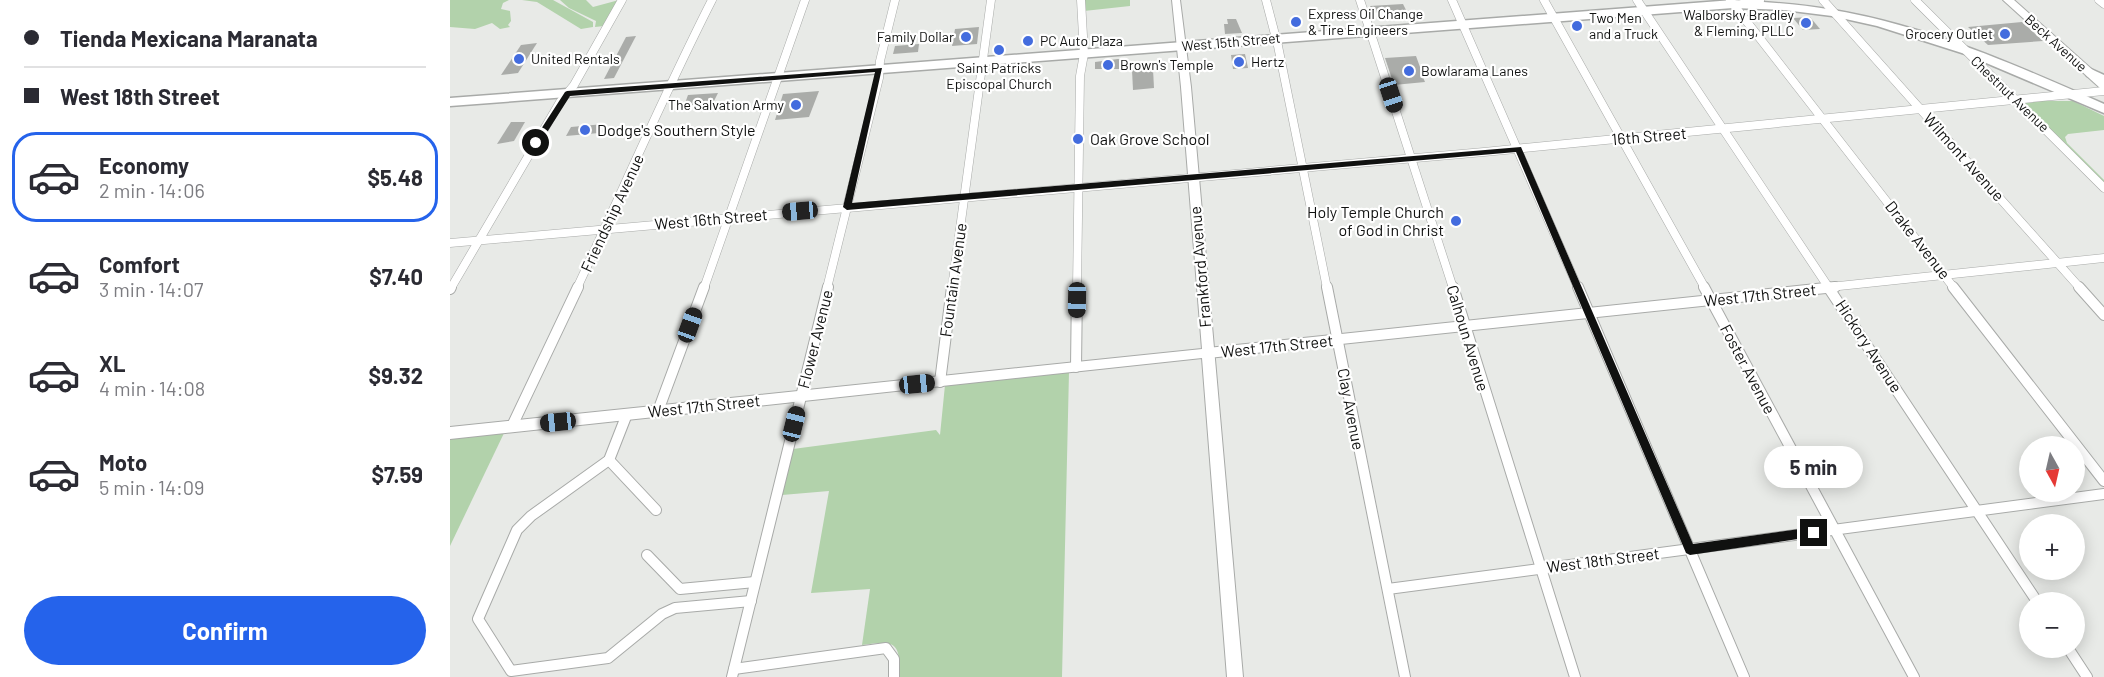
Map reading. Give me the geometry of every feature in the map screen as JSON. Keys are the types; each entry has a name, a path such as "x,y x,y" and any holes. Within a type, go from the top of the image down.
{"highway":[{"name":"West 15th Street","path":"451,104 567,93 1553,17 1640,5 1735,3"},
{"path":"1735,3 1835,13 1894,26 1961,46 2104,109"},
{"path":"2091,73 2104,81"}],"main road":[{"name":"Frankford Avenue","path":"1176,0 1182,46 1235,677"},
{"name":"Beck Avenue","path":"2008,0 2104,86"},
{"name":"West 17th Street","path":"450,433 1208,353"}],"street":[{"path":"450,289 622,0"},
{"name":"Friendship Avenue","path":"512,426 672,86 682,58 712,0"},
{"path":"658,411 730,217 806,0"},
{"name":"Flower Avenue","path":"733,673 802,396 895,0"},
{"name":"Fountain Avenue","path":"940,381 991,0"},
{"path":"1076,367 1080,76 1084,54 1081,0"},
{"name":"Clay Avenue","path":"1266,0 1303,166 1405,677"},
{"name":"Calhoun Avenue","path":"1360,0 1412,157 1575,677"},
{"path":"1452,0 1744,677"},
{"name":"Foster Avenue","path":"1544,0 1712,300 1914,677"},
{"name":"West 15th Street","path":"1735,3 1760,0"},
{"name":"Wilmont Avenue","path":"1823,0 2104,315"},
{"name":"Chestnut Avenue","path":"1915,0 2104,188"},
{"path":"2099,0 2104,4"},
{"name":"Drake Avenue","path":"1735,3 2104,481"},
{"name":"Hickory Avenue","path":"1640,5 1725,129 2031,592"},
{"name":"16th Street","path":"1193,176 1518,149 2104,91"},
{"name":"West 16th Street","path":"479,240 1193,176"},
{"path":"450,243 479,240"},
{"name":"West 17th Street","path":"1208,353 2104,258"},
{"path":"627,414 609,460 531,516 517,530 478,619 511,671 608,658 662,614 675,608 751,601"},
{"path":"609,460 656,510"},
{"name":"West 18th Street","path":"1388,589 2104,494"},
{"path":"647,555 680,589 755,582"},
{"path":"733,673 886,648 894,658 894,677"},
{"path":"2075,658 2087,677"}],"green space":[{"path":"450,0 509,0 503,3 501,9 510,11 511,21 508,25 510,27 500,29 492,23 475,29 450,27"},
{"path":"522,0 553,0 593,22 593,27 581,29 537,2"},
{"path":"560,0 586,0 593,7 619,0 604,26 595,27 596,21 569,8"},
{"path":"1082,0 1130,0 1130,6 1084,11"},
{"path":"2073,101 2104,116 2104,130 2068,134 2065,137 2067,143 2104,180 2104,185 2023,103"},
{"path":"1069,372 1062,677 900,677 899,657 894,646 882,643 862,645 870,589 811,593 829,491 782,495 793,449 936,430 940,435 945,385"},
{"path":"505,431 450,546 450,437"}],"building":[{"path":"1403,4 1406,10 1372,13 1370,6"},
{"name":"Walborsky Bradley & Fleming, PLLC","path":"1810,17 1820,29 1803,30 1793,18"},
{"path":"1227,19 1236,19 1242,33 1225,34 1224,24 1228,24"},
{"name":"Grocery Outlet","path":"2022,22 2043,41 1988,45 1968,27"},
{"name":"Family Dollar","path":"979,27 977,44 952,46 955,29"},
{"path":"636,36 614,78 604,79 626,37"},
{"name":"United Rentals","path":"537,43 518,73 501,75 521,45"},
{"path":"919,44 918,52 893,54 895,46"},
{"name":"Hertz","path":"1245,54 1248,68 1233,69 1231,55"},
{"name":"Bowlarama Lanes","path":"1416,56 1420,67 1428,67 1431,75 1422,75 1425,82 1394,85 1385,58"},
{"name":"Brown's Temple","path":"1122,60 1122,69 1095,69 1095,62"},
{"path":"1153,69 1154,88 1133,90 1132,70"},
{"name":"The Salvation Army","path":"819,91 809,117 775,120 783,94"},
{"path":"718,93 713,103 684,106 688,95"},
{"path":"511,122 525,122 514,141 497,144"},
{"name":"Dodge's Southern Style","path":"604,124 599,133 566,136 571,127"}],"place":[{"name":"Express Oil Change & Tire Engineers","path":"1296,22"},
{"name":"Walborsky Bradley & Fleming, PLLC","path":"1806,23"},
{"name":"Two Men and a Truck","path":"1577,26"},
{"name":"Grocery Outlet","path":"2005,34"},
{"name":"Family Dollar","path":"966,37"},
{"name":"PC Auto Plaza","path":"1028,41"},
{"name":"Saint Patricks Episcopal Church","path":"999,50"},
{"name":"United Rentals","path":"519,59"},
{"name":"Hertz","path":"1239,62"},
{"name":"Brown's Temple","path":"1108,65"},
{"name":"Bowlarama Lanes","path":"1409,71"},
{"name":"The Salvation Army","path":"796,105"},
{"name":"Dodge's Southern Style","path":"585,130"},
{"name":"Oak Grove School","path":"1078,139"},
{"name":"Holy Temple Church of God in Christ","path":"1456,221"}],"route":[{"path":"536,143 567,93 880,69 847,207 1518,149 1690,549 1814,533"}]}
